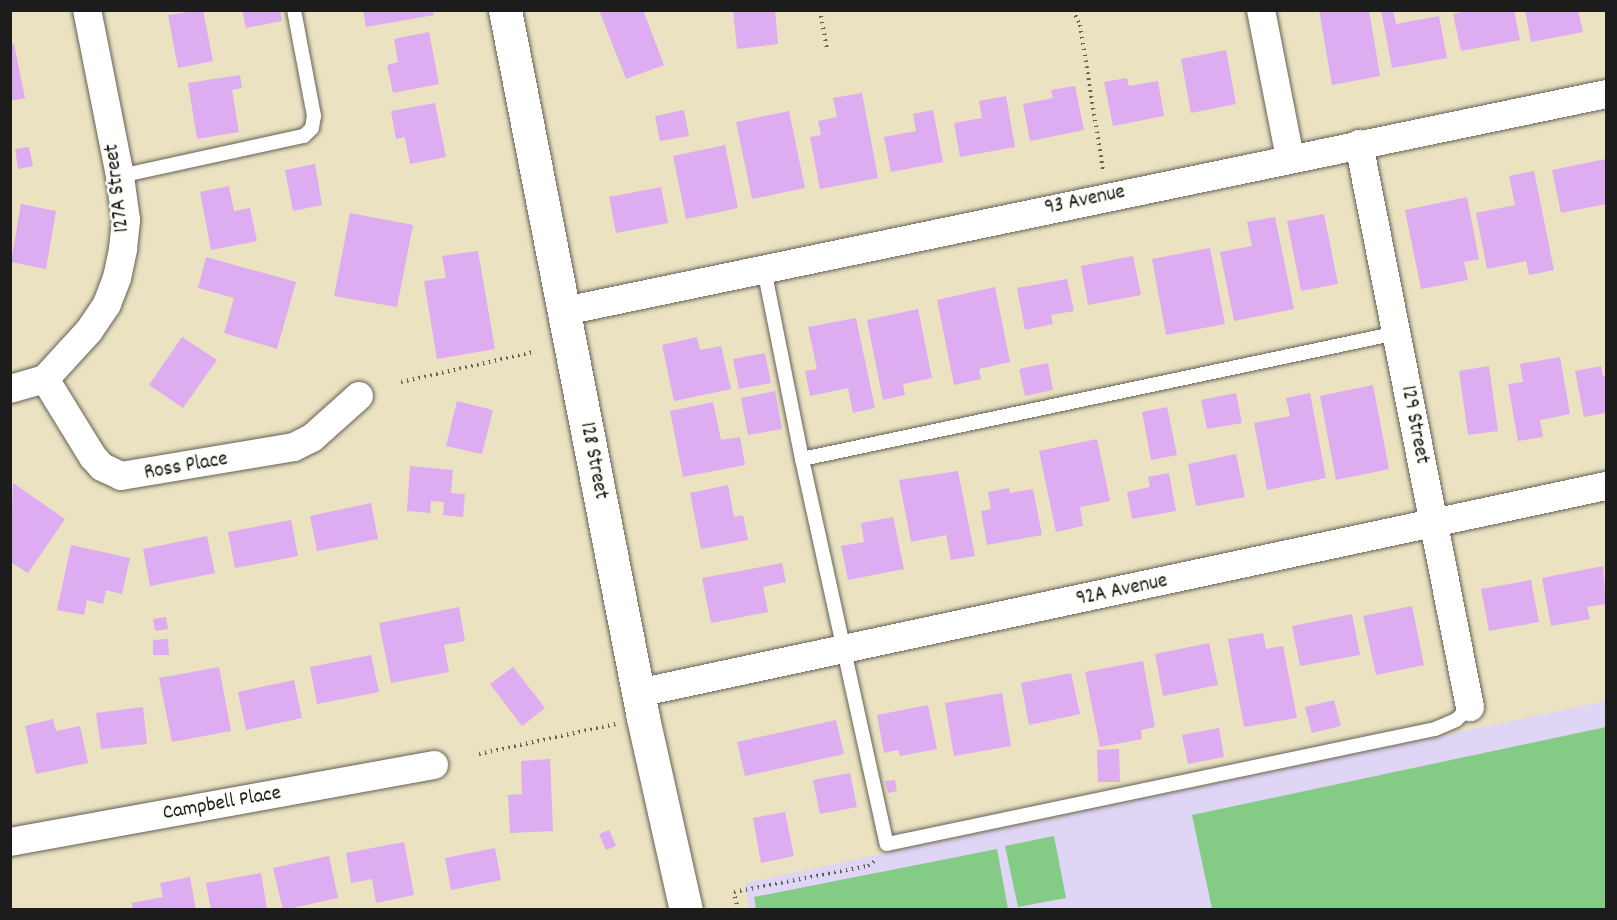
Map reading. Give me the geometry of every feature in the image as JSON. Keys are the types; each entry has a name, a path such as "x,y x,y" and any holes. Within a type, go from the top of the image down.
{"main road":[{"name":"128 Street","path":"505,10 638,693 686,909"}],"street":[{"name":"127A Street","path":"45,379 89,331 117,278 126,220 120,176 87,10"},
{"path":"1261,10 1290,158"},
{"name":"93 Avenue","path":"565,311 1290,158 1606,94"},
{"name":"129 Street","path":"1359,144 1397,333 1432,526 1470,707"},
{"path":"10,389 45,379"},
{"name":"Ross Place","path":"45,379 93,457 102,467 121,476 294,447 312,438 359,396"},
{"name":"92A Avenue","path":"638,693 1432,526 1606,486"},
{"name":"Campbell Place","path":"10,842 434,765"}],"lane":[{"path":"120,176 304,136 312,128 314,116 294,10"},
{"path":"764,268 802,459 886,844 1435,729 1456,720 1470,707"},
{"path":"802,459 1397,333"}],"path":[{"path":"820,10 827,50"},
{"path":"1074,10 1080,25 1104,176"},
{"path":"401,382 533,352"},
{"path":"479,754 617,724"},
{"path":"738,909 734,891 868,866 881,857 886,844"}],"shaded area":[{"path":"1606,701 1606,909 750,910 745,883"}],"green space":[{"path":"1606,727 1606,909 1212,909 1192,815"},
{"path":"1054,836 1066,898 1018,907 1005,846"},
{"path":"997,849 1008,909 756,909 754,897"}],"building":[{"path":"203,10 213,61 178,68 168,15"},
{"path":"242,10 280,10 282,21 246,28"},
{"path":"363,10 433,10 434,15 366,27"},
{"path":"599,10 643,10 664,65 626,79"},
{"path":"733,10 775,10 778,44 737,49"},
{"path":"1319,10 1369,10 1380,76 1332,85"},
{"path":"1381,10 1393,10 1396,24 1439,16 1447,58 1392,68"},
{"path":"1471,10 1514,10 1520,40 1461,51 1453,14"},
{"path":"1525,10 1578,10 1583,32 1531,42"},
{"path":"429,32 439,84 393,93 387,65 398,62 394,39"},
{"path":"14,44 25,98 10,101 10,45"},
{"path":"1226,50 1236,104 1191,113 1181,59"},
{"path":"240,75 242,88 232,90 239,132 197,139 188,83"},
{"path":"1127,78 1129,86 1158,81 1164,116 1113,126 1104,82"},
{"path":"1075,86 1084,130 1030,141 1023,104 1053,98 1051,90"},
{"path":"862,93 878,178 820,189 810,137 821,135 818,121 837,117 833,98"},
{"path":"1006,96 1015,147 960,157 954,123 982,118 979,101"},
{"path":"435,103 446,157 410,164 405,137 396,139 391,111"},
{"path":"684,110 689,136 660,141 655,116"},
{"path":"933,110 943,162 891,172 884,137 916,131 913,114"},
{"path":"789,111 805,188 752,199 736,122"},
{"path":"725,145 738,208 686,219 673,156"},
{"path":"29,147 33,166 18,169 15,149"},
{"path":"1606,159 1606,204 1561,213 1552,170"},
{"path":"315,164 322,205 293,211 285,170"},
{"path":"1534,171 1554,270 1529,275 1526,261 1487,269 1476,213 1515,205 1509,176"},
{"path":"229,186 234,211 250,208 257,241 211,250 200,192"},
{"path":"661,187 668,223 616,233 609,197"},
{"path":"1467,197 1479,259 1464,262 1468,280 1421,289 1405,210"},
{"path":"21,204 56,211 46,269 11,262"},
{"path":"350,213 413,225 397,307 334,296"},
{"path":"1324,214 1338,284 1301,291 1287,221"},
{"path":"1275,217 1294,309 1234,321 1220,252 1252,246 1247,222"},
{"path":"1210,248 1225,324 1166,335 1152,259"},
{"path":"478,251 495,349 437,359 424,281 446,278 442,256"},
{"path":"1133,256 1141,295 1088,305 1081,266"},
{"path":"206,257 296,282 277,349 224,333 234,298 198,288"},
{"path":"1067,279 1074,311 1051,315 1053,324 1025,330 1017,288"},
{"path":"995,287 1010,362 979,369 981,379 954,385 937,300"},
{"path":"918,309 932,378 903,384 905,395 883,400 867,320"},
{"path":"856,318 875,408 853,413 848,388 810,396 805,371 817,369 808,327"},
{"path":"182,337 217,360 183,408 149,385"},
{"path":"697,337 700,350 721,346 731,389 674,401 662,345"},
{"path":"765,353 771,383 739,389 733,359"},
{"path":"1560,357 1570,414 1540,420 1543,437 1518,441 1508,384 1523,382 1520,364"},
{"path":"1048,363 1053,390 1025,396 1019,369"},
{"path":"1489,366 1498,431 1468,435 1459,371"},
{"path":"1601,366 1603,376 1606,376 1606,413 1584,417 1575,371"},
{"path":"1373,385 1389,469 1336,480 1320,396"},
{"path":"775,391 782,429 748,435 741,398"},
{"path":"1236,393 1242,423 1207,429 1201,400"},
{"path":"1310,393 1326,478 1267,490 1254,423 1290,416 1286,398"},
{"path":"457,401 493,410 482,454 446,446"},
{"path":"713,402 721,440 740,437 745,465 683,477 670,411"},
{"path":"1167,407 1177,455 1151,460 1142,412"},
{"path":"1097,439 1110,501 1080,507 1083,526 1056,532 1039,451"},
{"path":"1236,454 1245,497 1196,506 1188,464"},
{"path":"410,466 453,470 451,493 465,494 463,517 443,515 444,502 431,501 430,513 407,511"},
{"path":"958,471 975,556 951,560 946,535 911,542 899,480"},
{"path":"1169,473 1176,511 1132,519 1127,492 1150,487 1148,477"},
{"path":"13,483 65,519 28,573 10,562"},
{"path":"728,485 734,517 743,515 748,540 701,549 690,493"},
{"path":"1009,488 1010,493 1033,489 1042,535 987,545 981,511 991,509 988,492"},
{"path":"371,503 378,539 317,551 310,516"},
{"path":"893,517 904,569 848,580 841,546 864,542 861,523"},
{"path":"291,520 298,556 235,568 228,532"},
{"path":"207,536 215,573 150,586 143,549"},
{"path":"71,545 130,558 122,594 106,590 103,604 87,600 84,615 57,610"},
{"path":"782,563 786,582 763,587 768,612 711,623 702,578"},
{"path":"1603,566 1606,604 1587,607 1590,619 1551,626 1542,578"},
{"path":"1531,580 1539,622 1489,631 1481,589"},
{"path":"1412,606 1424,665 1376,675 1363,616"},
{"path":"459,607 465,641 444,645 449,672 391,683 379,623"},
{"path":"1352,614 1360,655 1300,666 1292,626"},
{"path":"166,617 168,629 155,631 153,619"},
{"path":"1263,633 1266,649 1283,646 1297,718 1244,727 1228,639"},
{"path":"168,639 169,655 153,655 153,640"},
{"path":"1209,643 1218,685 1163,696 1155,654"},
{"path":"371,655 379,692 317,704 310,667"},
{"path":"1143,661 1155,727 1141,730 1142,739 1100,747 1085,672"},
{"path":"219,667 231,731 172,742 159,678"},
{"path":"513,667 545,708 522,726 490,684"},
{"path":"1071,673 1080,714 1029,725 1021,683"},
{"path":"294,680 302,718 246,730 238,692"},
{"path":"1002,693 1011,746 954,756 945,703"},
{"path":"1334,700 1341,726 1312,733 1305,707"},
{"path":"928,705 937,749 900,756 898,750 884,753 877,715"},
{"path":"143,707 147,744 101,749 96,713"},
{"path":"53,719 56,731 80,726 88,763 36,774 25,726"},
{"path":"836,720 844,754 745,776 737,742"},
{"path":"1219,728 1224,757 1188,764 1182,735"},
{"path":"1119,749 1120,782 1098,782 1097,750"},
{"path":"550,759 553,831 510,833 508,795 522,794 521,761"},
{"path":"850,773 857,807 820,814 813,780"},
{"path":"895,780 897,791 888,793 885,781"},
{"path":"785,812 794,856 761,863 753,818"},
{"path":"609,830 616,846 606,850 599,834"},
{"path":"404,842 414,895 376,903 372,879 351,883 346,853"},
{"path":"495,848 501,880 451,890 445,858"},
{"path":"329,856 338,898 283,910 273,868"},
{"path":"261,873 267,909 211,910 206,883"},
{"path":"190,877 196,910 133,910 132,903 163,897 160,883"}]}
